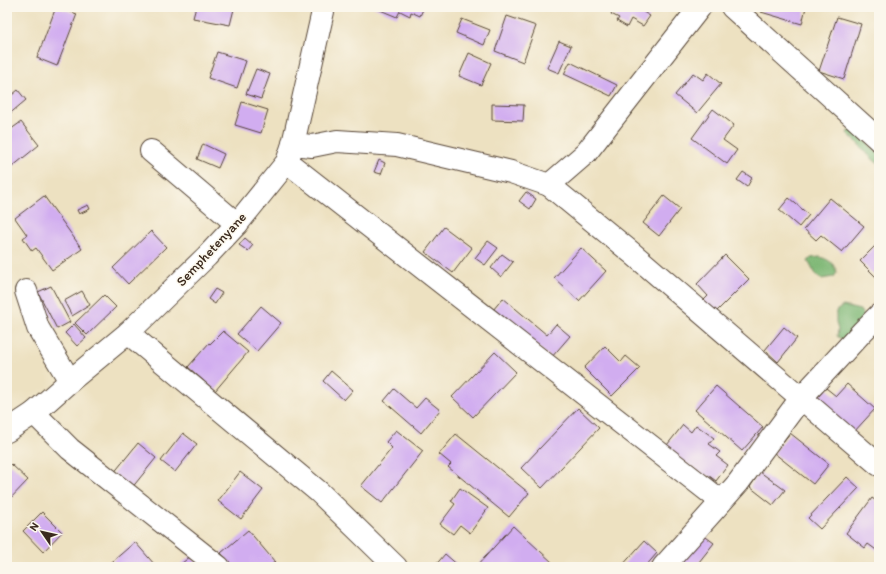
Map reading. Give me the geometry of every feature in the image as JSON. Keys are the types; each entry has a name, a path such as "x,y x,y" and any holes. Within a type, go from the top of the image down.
{"street":[{"name":"Semphetenyane","path":"7,431 34,413 128,333 207,256 237,224 290,153 324,7"},
{"path":"549,185 586,153 700,7"},
{"path":"732,7 879,140"},
{"path":"290,153 312,146 337,141 397,145 511,172 549,185 632,253 879,465"},
{"path":"151,151 237,224"},
{"path":"290,153 721,501"},
{"path":"26,291 38,328 70,381"},
{"path":"663,567 738,483 802,398 879,315"},
{"path":"128,333 319,492 396,567"},
{"path":"34,413 70,448 219,567"}],"green space":[{"path":"849,130 869,144 879,155 879,163 877,163 847,133"},
{"path":"820,257 831,262 834,266 837,272 834,277 821,279 814,272 808,261 811,258"},
{"path":"843,306 860,310 863,315 862,319 843,340 837,336 838,330 836,311"}],"building":[{"path":"56,7 77,14 57,66 37,58"},
{"path":"196,7 223,7 234,9 230,25 193,18"},
{"path":"373,7 424,7 420,16 411,12 410,16 400,11 397,17"},
{"path":"608,7 642,7 640,10 650,16 643,26 631,19 627,27 617,21 619,18 611,14 613,10"},
{"path":"762,7 806,7 802,24 761,12"},
{"path":"507,16 536,26 523,62 495,51"},
{"path":"837,17 861,24 844,79 819,71"},
{"path":"462,19 490,30 484,45 456,33"},
{"path":"559,41 571,46 559,73 547,68"},
{"path":"217,52 246,61 237,88 208,78"},
{"path":"469,53 491,63 481,85 459,76"},
{"path":"570,62 617,85 611,96 564,74"},
{"path":"256,69 270,74 261,99 246,94"},
{"path":"693,73 703,80 708,73 721,84 697,113 675,95"},
{"path":"18,90 26,100 7,116 7,99"},
{"path":"242,102 268,110 261,133 235,125"},
{"path":"492,104 524,105 523,121 492,120"},
{"path":"713,109 734,125 723,140 737,150 727,164 692,138"},
{"path":"21,122 39,145 7,171 7,132"},
{"path":"203,144 224,154 218,168 197,159"},
{"path":"379,160 385,163 381,174 374,172"},
{"path":"743,172 752,178 747,187 737,180"},
{"path":"526,192 536,199 530,209 519,201"},
{"path":"44,196 82,249 52,270 36,248 32,251 23,238 27,235 15,218"},
{"path":"664,196 680,209 659,236 643,223"},
{"path":"789,198 809,215 799,227 779,210"},
{"path":"830,198 864,226 842,252 821,235 816,240 804,229"},
{"path":"88,205 90,209 79,214 77,210"},
{"path":"444,227 472,248 453,273 425,252"},
{"path":"151,231 166,247 128,284 113,268"},
{"path":"245,238 253,245 248,251 239,245"},
{"path":"488,241 498,248 485,265 475,258"},
{"path":"879,242 879,280 860,261"},
{"path":"581,248 606,271 579,301 554,278"},
{"path":"502,254 513,262 501,277 491,268"},
{"path":"725,255 749,279 713,315 701,303 708,296 697,284"},
{"path":"51,286 70,322 57,329 38,292"},
{"path":"215,289 222,293 215,304 208,299"},
{"path":"82,291 90,305 72,316 64,301"},
{"path":"104,295 116,307 87,335 75,323"},
{"path":"503,298 547,335 556,324 570,336 551,358 493,310"},
{"path":"261,306 281,323 257,351 237,334"},
{"path":"74,324 86,338 77,346 65,333"},
{"path":"784,327 797,338 778,362 765,350"},
{"path":"223,331 248,352 215,391 188,367 209,343 210,344"},
{"path":"605,346 621,362 626,356 640,368 612,396 584,368"},
{"path":"495,352 516,372 473,417 452,397"},
{"path":"331,371 353,390 344,400 323,381"},
{"path":"847,384 875,409 853,433 815,400 826,388 836,396"},
{"path":"716,386 763,427 742,451 695,410"},
{"path":"394,389 416,408 425,398 440,410 421,433 384,401"},
{"path":"578,408 599,428 542,488 521,468"},
{"path":"683,425 691,432 696,425 714,438 709,444 720,452 716,456 728,465 716,481 708,475 706,477 673,454 675,451 667,445"},
{"path":"396,430 423,451 382,503 361,486 392,448 386,442"},
{"path":"183,433 197,444 175,472 161,461"},
{"path":"790,433 829,464 813,484 774,453"},
{"path":"456,434 529,493 509,517 448,467 451,464 439,454"},
{"path":"138,443 156,458 131,489 113,474"},
{"path":"11,464 28,480 7,502 7,468"},
{"path":"240,472 263,490 241,519 218,501"},
{"path":"760,472 785,490 773,505 750,487"},
{"path":"847,477 859,488 820,529 808,518"},
{"path":"460,488 488,508 470,533 460,525 453,534 440,524 455,504 451,501"},
{"path":"872,498 879,503 879,552 868,544 865,548 846,533"},
{"path":"42,512 62,532 43,552 23,531"},
{"path":"513,526 553,563 550,567 476,567"},
{"path":"248,530 275,562 268,567 233,567 221,553"},
{"path":"699,532 714,543 695,567 681,567 676,563"},
{"path":"644,541 657,553 645,567 621,567"},
{"path":"135,542 155,565 153,567 106,567"},
{"path":"445,554 460,567 434,567"},
{"path":"191,556 200,567 177,567"}]}
